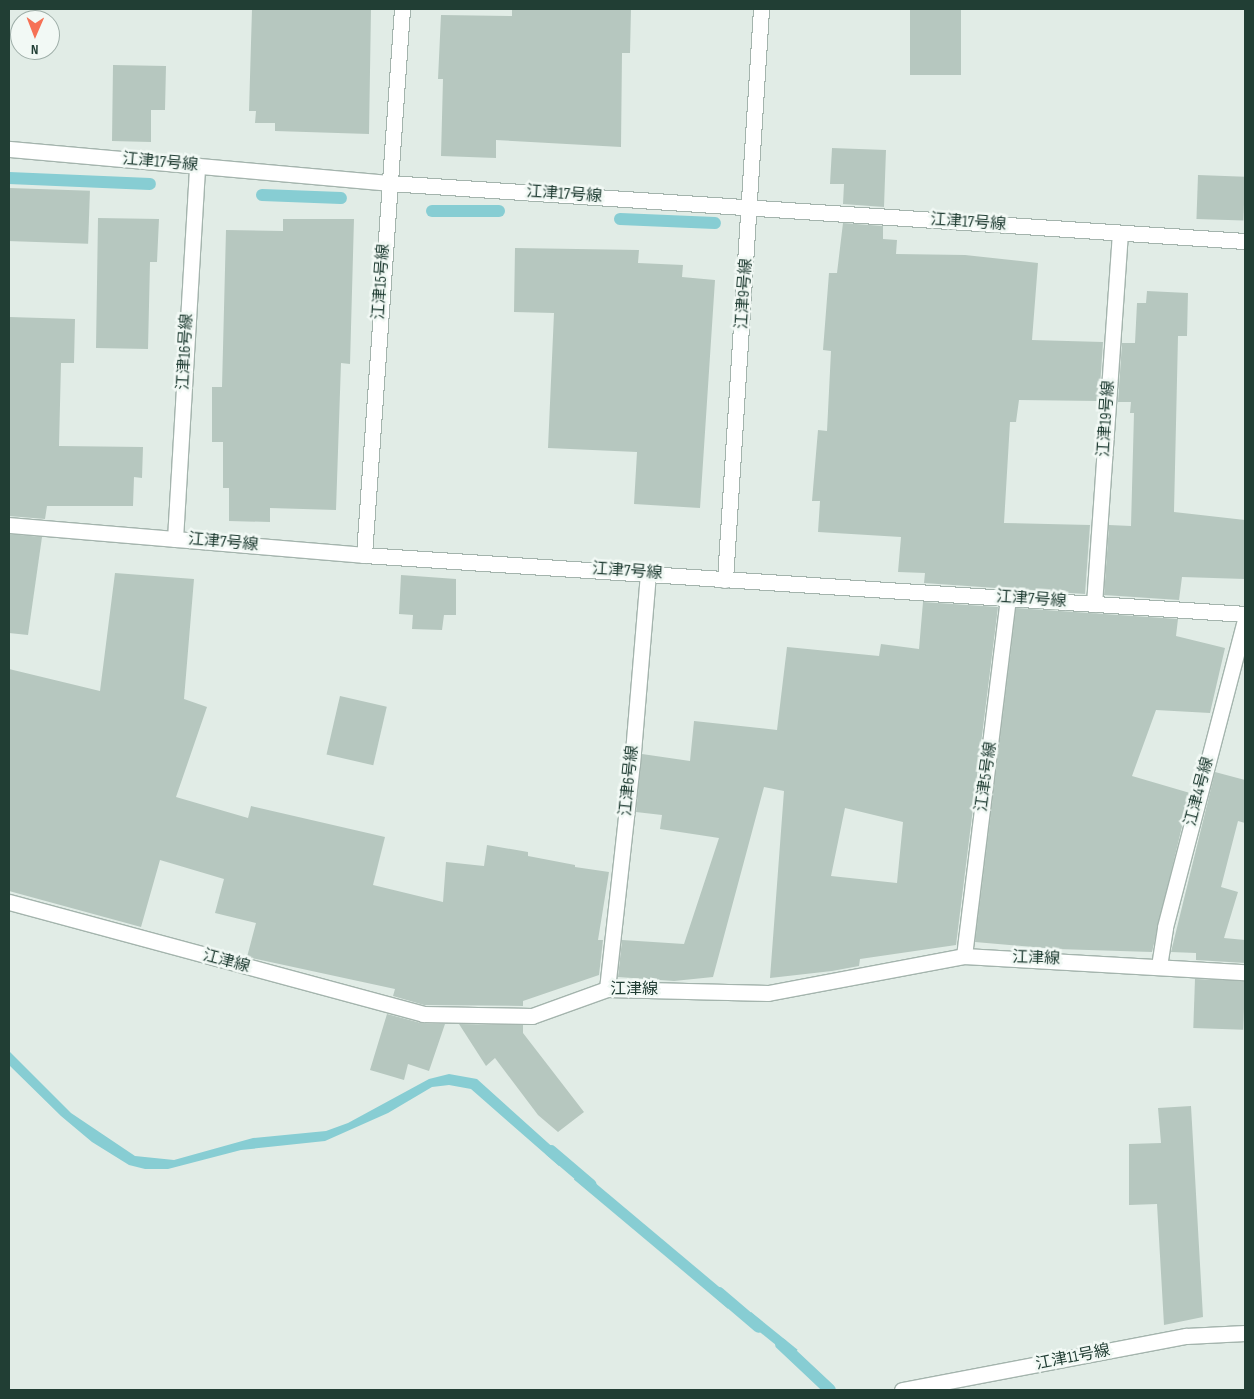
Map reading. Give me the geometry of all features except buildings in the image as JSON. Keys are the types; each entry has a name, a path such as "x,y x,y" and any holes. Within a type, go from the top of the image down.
{"street":[{"name":"江津15号線","path":"364,555 402,9"},
{"name":"江津9号線","path":"725,580 751,208 761,9"},
{"name":"江津17号線","path":"9,149 389,182 1245,241"},
{"name":"江津16号線","path":"175,539 197,166"},
{"name":"江津19号線","path":"1094,604 1120,233"},
{"name":"江津7号線","path":"9,525 364,555 1245,614"},
{"name":"江津6号線","path":"607,989 632,764 648,573"},
{"name":"江津5号線","path":"964,956 1008,599"},
{"name":"江津4号線","path":"1159,966 1165,927 1245,620"},
{"name":"江津線","path":"9,902 423,1014 532,1016 607,989 768,993 964,956 1245,972"},
{"name":"江津11号線","path":"902,1390 1186,1336 1245,1333"}],"water":[{"path":"9,1051 71,1113 135,1156 174,1160 253,1138 326,1131 348,1123 429,1079 449,1074 477,1079 567,1160 559,1166 471,1089 449,1085 432,1087 388,1113 325,1141 241,1150 168,1169 145,1169 129,1165 92,1142 61,1116 9,1065"},
{"path":"581,1171 735,1300 728,1309 574,1179"},
{"path":"751,1312 798,1350 791,1358 745,1320"}],"waterway":[{"path":"9,178 150,184"},
{"path":"262,195 341,198"},
{"path":"432,211 499,211"},
{"path":"620,219 715,223"},
{"path":"551,1151 591,1185"},
{"path":"719,1293 759,1327"},
{"path":"781,1344 830,1390"}]}
